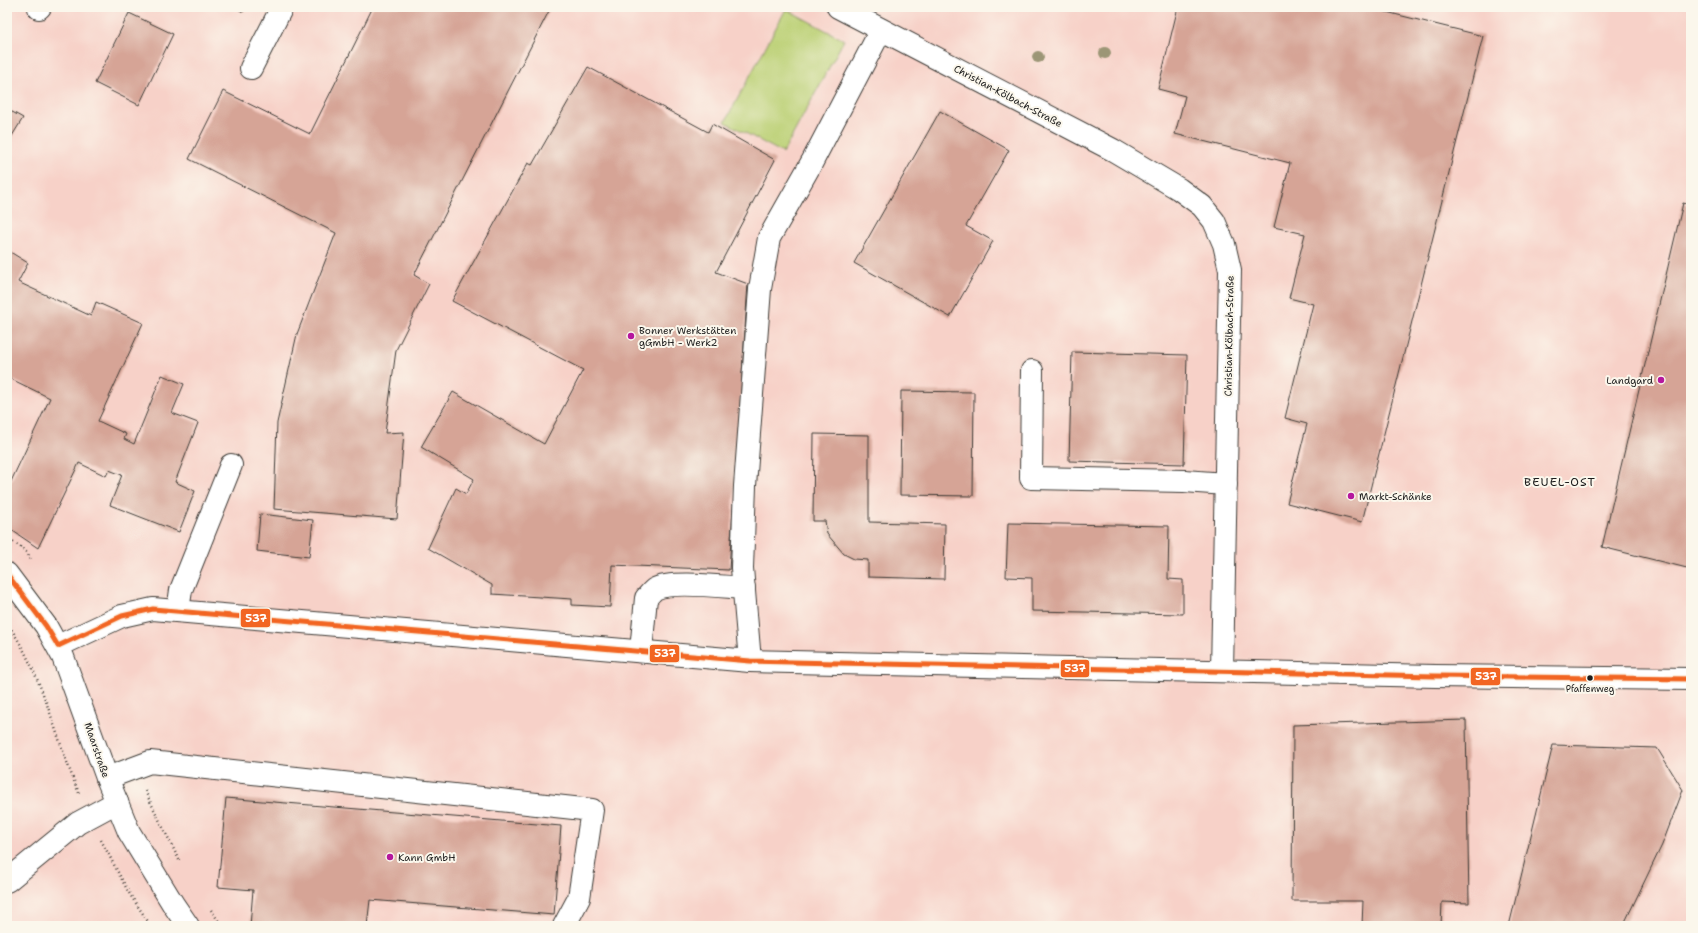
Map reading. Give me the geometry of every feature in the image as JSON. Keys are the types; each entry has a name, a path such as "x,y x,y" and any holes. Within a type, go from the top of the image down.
{"street":[{"path":"251,68 282,7"},
{"name":"Christian-Kölbach-Straße","path":"838,7 1113,150 1179,189 1202,206 1214,221 1224,244 1230,270 1222,671"},
{"path":"750,661 742,568 745,486 760,289 768,238 812,162 881,30"},
{"path":"1032,370 1031,478 1184,481 1226,484"},
{"path":"178,611 181,590 230,465"},
{"name":"Maarstraße","path":"8,576 46,626 58,646 72,677 107,778 129,832 172,904 188,926"},
{"path":"641,651 646,598 655,589 684,585 744,588"},
{"path":"58,646 122,616 153,609 750,661 1687,681"},
{"path":"107,778 150,762 592,810 579,898 564,926"},
{"path":"7,881 78,823 117,802"}],"path":[{"path":"7,623 19,640 38,682 89,817 129,894 151,926"}],"shaded area":[{"path":"7,7 1691,7 1691,926 7,926"}],"green space":[{"path":"786,9 844,40 783,153 725,122"}],"building":[{"path":"235,7 246,7 243,12"},
{"path":"373,7 551,7 414,275 429,284 396,350 385,433 404,432 397,519 274,509 277,423 297,334 336,233 189,159 223,91 310,134"},
{"path":"1178,7 1366,7 1483,36 1362,522 1287,503 1307,424 1285,418 1313,304 1289,298 1305,234 1274,227 1290,163 1175,134 1185,96 1158,89"},
{"path":"129,13 173,34 139,105 95,83"},
{"name":"Bonner Werkstätten gGmbH - Werk2","path":"588,67 708,132 712,124 775,160 716,272 748,284 729,570 612,565 610,607 572,605 572,599 492,594 492,585 428,548 456,488 466,494 474,479 421,447 453,392 544,444 583,370 452,301 528,163 532,165"},
{"path":"7,109 23,118 7,144"},
{"path":"940,111 1009,150 966,226 993,241 950,317 854,263"},
{"path":"1683,203 1691,205 1691,569 1602,547"},
{"path":"7,250 28,263 18,282 91,316 96,302 143,323 98,421 126,434 124,439 134,444 162,375 184,384 172,413 198,423 175,482 195,491 179,532 110,505 122,475 109,470 106,476 79,463 38,548 7,527 7,490 50,398 7,377"},
{"path":"1072,352 1187,355 1184,464 1069,461"},
{"path":"901,391 974,392 973,496 900,495"},
{"path":"814,434 869,435 869,522 945,524 944,579 868,577 868,560 854,559 844,554 827,534 825,521 813,521"},
{"path":"260,514 313,520 309,557 257,551"},
{"path":"1008,523 1169,526 1168,579 1183,580 1183,614 1032,611 1032,578 1006,577"},
{"path":"1466,720 1469,903 1442,902 1441,926 1362,926 1363,901 1292,901 1293,725"},
{"path":"1553,745 1657,748 1683,790 1662,845 1623,926 1509,926"},
{"name":"Kann GmbH","path":"226,798 561,826 554,915 370,900 367,926 250,926 253,890 218,887"},
{"path":"24,922 28,926 19,926"}],"transit line":[{"name":"537","path":"7,574 46,626 58,646"},
{"name":"537","path":"58,646 122,616 153,609 750,661 1435,676 1691,679"}],"place":[{"name":"Bonner Werkstätten gGmbH - Werk2","path":"631,336"},
{"name":"Landgard","path":"1661,380"},
{"name":"Markt-Schänke","path":"1351,496"},
{"name":"Pfaffenweg","path":"1590,678"},
{"name":"Kann GmbH","path":"390,857"}],"district":[{"name":"BEUEL-OST","path":"1560,482"}]}
